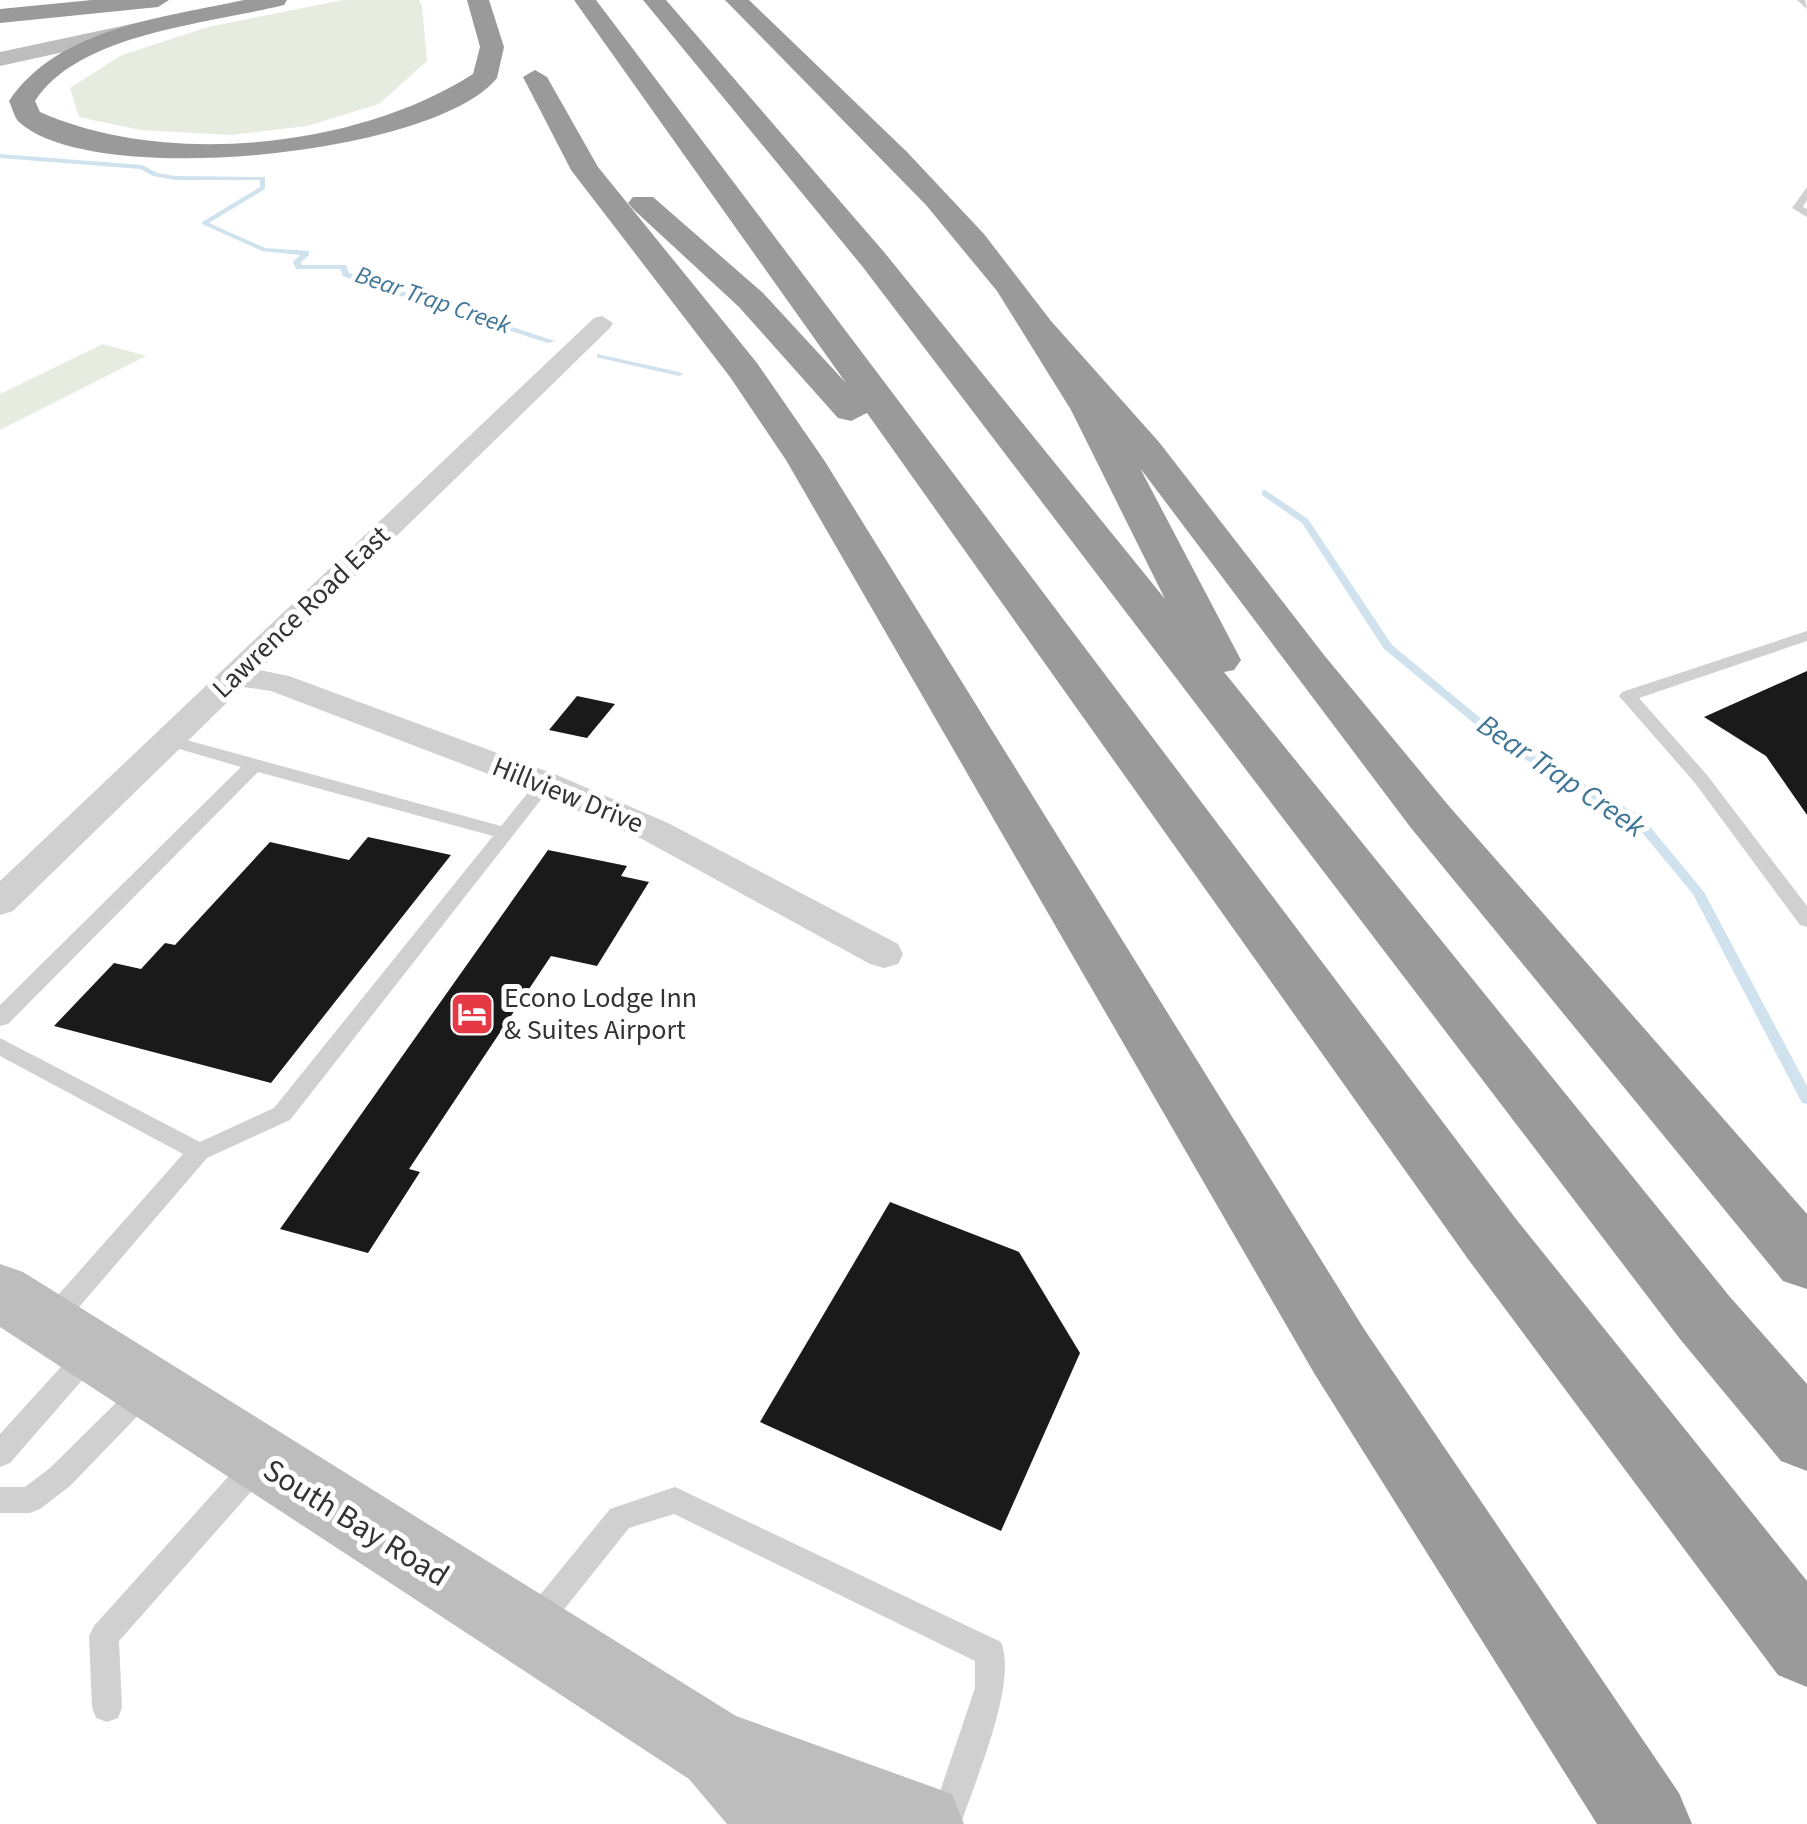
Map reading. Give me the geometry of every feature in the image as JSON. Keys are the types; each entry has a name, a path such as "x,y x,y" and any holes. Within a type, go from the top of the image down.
{"highway":[{"path":"0,16 158,0"},
{"path":"274,0 151,29 68,56 37,74 27,86 22,101 29,118 78,139 125,148 194,150 310,142 404,122 440,109 486,78 492,48 482,0"},
{"path":"482,0 592,152 750,300 1031,605"},
{"path":"586,0 1492,1239 1807,1646"},
{"path":"654,0 873,259 1705,1318 1807,1437"},
{"path":"736,0 974,241 1040,328 1075,386 1282,782"},
{"path":"787,12 848,113"},
{"path":"536,77 585,170 744,371 805,460 1339,1351 1648,1824"},
{"path":"1040,328 1098,386 1308,666 1480,877 1807,1261"}],"main road":[{"path":"0,43 200,0"},
{"path":"0,59 274,0"},
{"name":"South Bay Road","path":"73,1338 259,1462 714,1749 922,1824"},
{"name":"South Bay Road","path":"714,1749 783,1824"}],"street":[{"name":"Lawrence Road East","path":"0,902 602,323"},
{"name":"Hillview Drive","path":"235,676 278,684 545,784 655,831 884,954"}],"lane":[{"path":"1801,0 1807,6"},
{"path":"1807,190 1797,208 1807,214"},
{"path":"1807,636 1628,696 1701,778 1807,920"},
{"path":"168,740 506,833"},
{"path":"0,1018 254,765"},
{"path":"0,1454 199,1152 282,1114 545,784"},
{"path":"0,1046 199,1152"},
{"path":"0,1500 30,1500 60,1477 73,1338"},
{"path":"108,1707 104,1636 259,1462"},
{"path":"528,1632 620,1518 675,1500 990,1653 990,1688 945,1824"}],"shaded area":[{"path":"343,0 419,0 422,7 427,61 379,104 307,126 231,135 140,130 79,117 70,88 122,55 208,27"},
{"path":"103,344 146,356 0,430 0,394"}],"building":[{"path":"1807,671 1807,815 1766,756 1704,717"},
{"path":"577,696 615,704 587,738 549,730"},
{"path":"368,837 451,855 271,1083 54,1026 114,963 141,969 165,943 175,945 270,842 349,860"},
{"name":"Econo Lodge Inn & Suites Airport","path":"548,850 627,866 621,876 649,882 597,966 551,956 409,1169 420,1172 368,1253 280,1229"},
{"path":"890,1202 1019,1252 1080,1353 1001,1531 760,1422"}],"waterway":[{"name":"Bear Trap Creek","path":"0,156 142,167 155,175 175,178 263,178 263,188 204,223 264,250 306,253 297,262 299,267 343,267 346,274 363,281 551,341"},
{"name":"Bear Trap Creek","path":"600,356 679,374"},
{"name":"Bear Trap Creek","path":"1265,493 1305,521 1388,647 1503,742 1638,820 1698,892 1807,1099"}],"place":[{"name":"Econo Lodge Inn & Suites Airport","path":"472,1014"}]}
